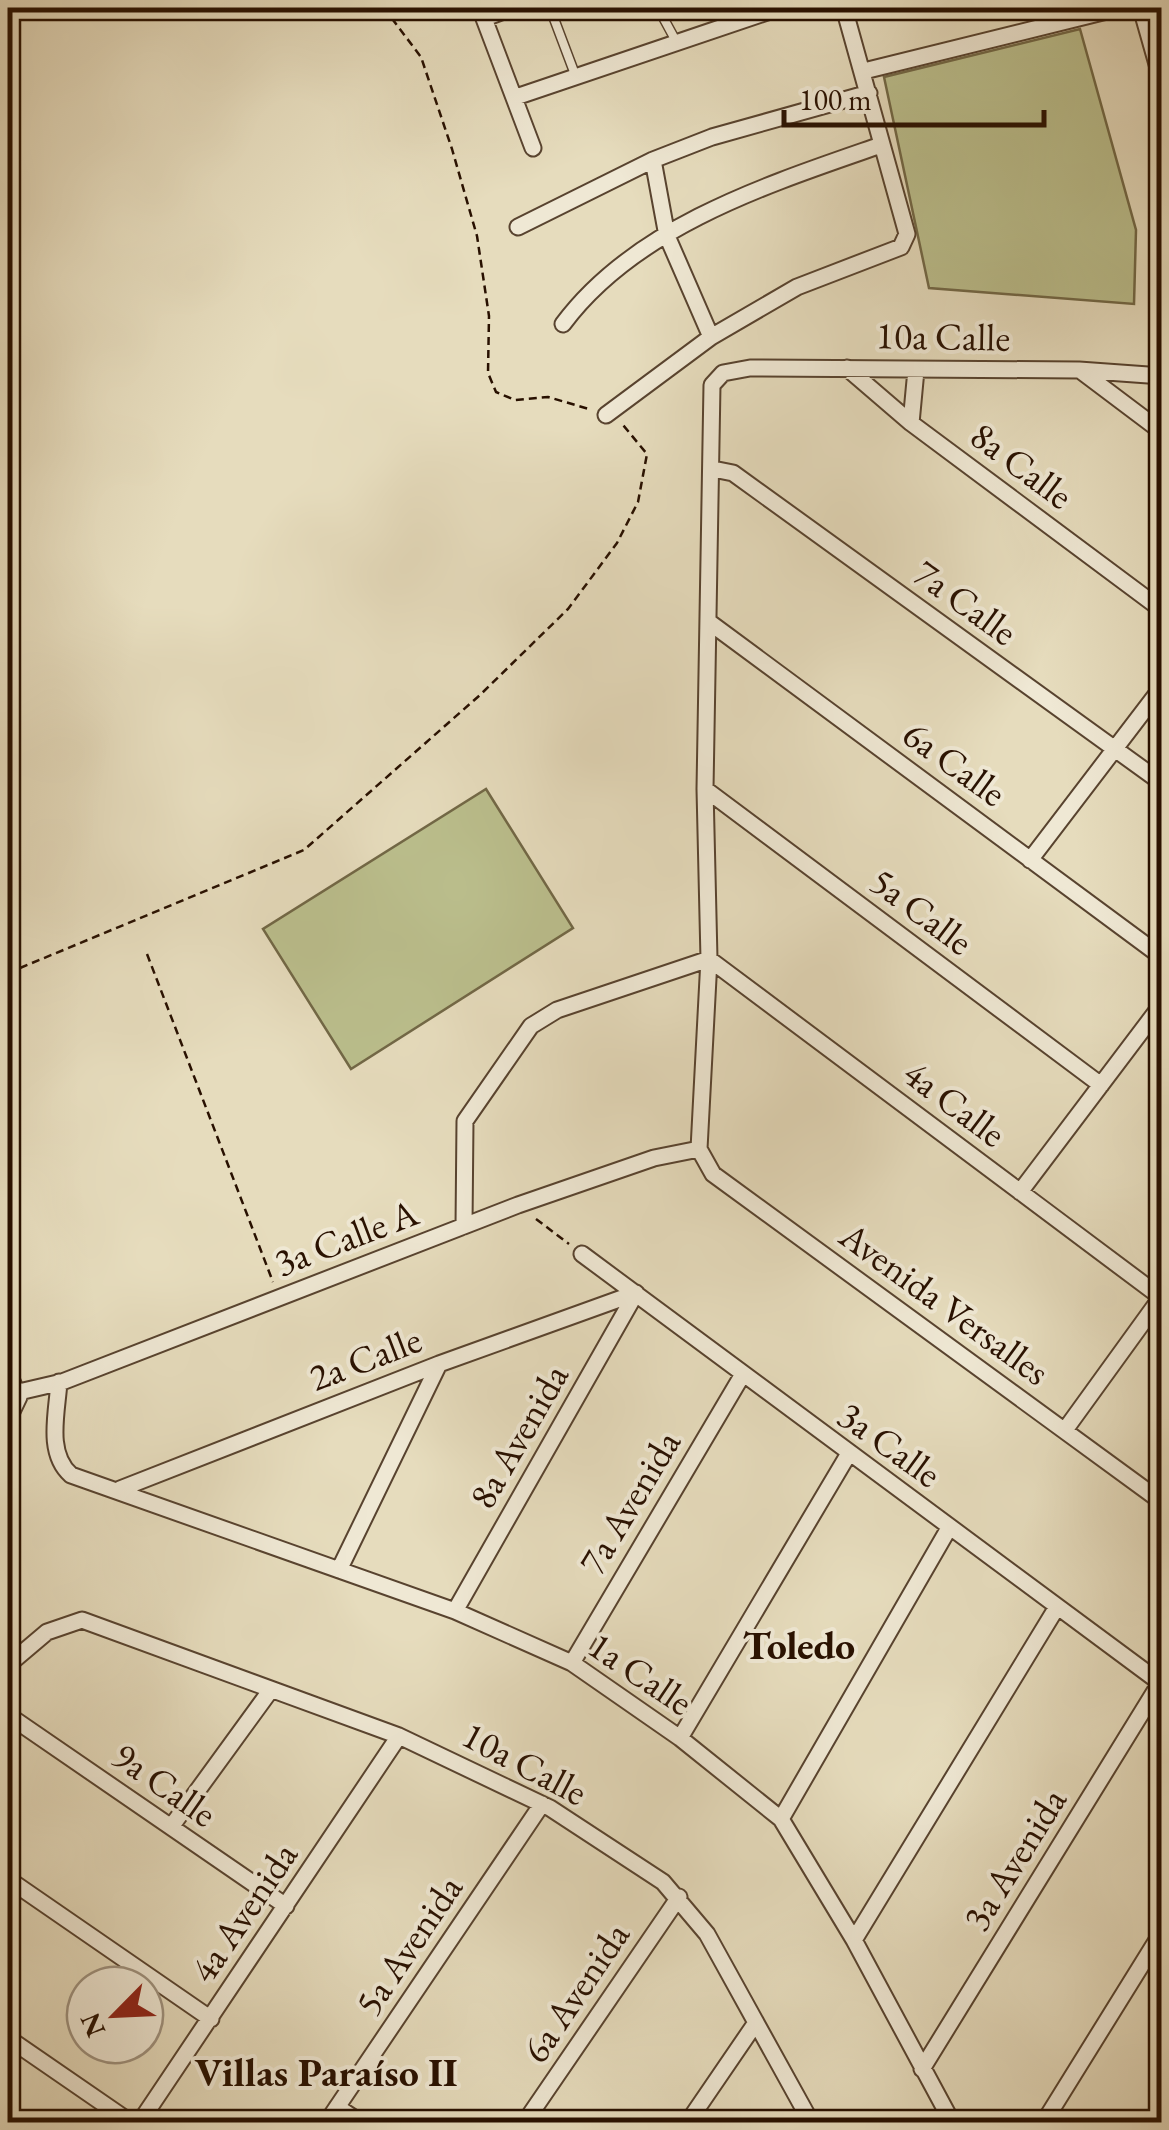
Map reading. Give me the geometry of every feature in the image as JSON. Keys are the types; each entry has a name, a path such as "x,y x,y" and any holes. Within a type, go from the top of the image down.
{"street":[{"path":"512,8 482,12 533,148"},
{"path":"516,98 779,8"},
{"path":"606,415 711,336 798,287 901,246 907,234 844,8"},
{"path":"864,71 1078,13 1119,8"},
{"path":"1140,8 1162,82"},
{"path":"518,228 653,160 712,137 869,93"},
{"path":"563,324 587,292 667,236 785,178 881,145"},
{"path":"653,160 667,236 711,336"},
{"name":"10a Calle","path":"713,469 712,385 723,373 847,368 1079,370 1162,376"},
{"name":"8a Calle","path":"847,368 912,424 1162,610"},
{"path":"912,424 916,370"},
{"path":"1079,370 1162,432"},
{"path":"699,1150 709,960 705,789 713,469"},
{"name":"7a Calle","path":"713,469 732,474 1162,783"},
{"name":"6a Calle","path":"709,622 1162,957"},
{"path":"1030,860 1162,687"},
{"name":"5a Calle","path":"705,789 1101,1085"},
{"path":"464,1226 464,1121 531,1026 557,1010 709,960"},
{"name":"4a Calle","path":"709,960 1161,1297"},
{"path":"1020,1192 1162,1004"},
{"name":"3a Calle A","path":"19,1392 59,1382 518,1205 654,1158 699,1150"},
{"name":"Avenida Versalles","path":"699,1150 713,1174 1162,1502"},
{"name":"3a Calle","path":"582,1254 1161,1684"},
{"name":"2a Calle","path":"120,1489 439,1364 636,1293"},
{"name":"8a Avenida","path":"456,1611 636,1293"},
{"path":"1065,1430 1161,1297"},
{"path":"339,1570 439,1364"},
{"path":"8,1372 19,1392 17,1408 8,1420"},
{"name":"7a Avenida","path":"572,1663 743,1374"},
{"name":"1a Calle","path":"59,1382 54,1442 60,1465 71,1474 456,1611 572,1663 680,1738 781,1818 854,1940 952,2122"},
{"path":"680,1738 848,1455"},
{"path":"781,1818 949,1528"},
{"path":"854,1940 1057,1607"},
{"name":"10a Calle","path":"8,1665 46,1632 82,1620 399,1736 542,1804 679,1897 707,1934 811,2122"},
{"name":"3a Avenida","path":"922,2070 1161,1684"},
{"path":"170,1827 270,1690"},
{"name":"9a Calle","path":"8,1714 286,1906"},
{"name":"4a Avenida","path":"140,2122 399,1736"},
{"name":"5a Avenida","path":"327,2122 542,1804"},
{"path":"8,1879 212,2019"},
{"name":"6a Avenida","path":"525,2122 679,1897"},
{"path":"1044,2122 1162,1932"},
{"path":"688,2122 755,2024"},
{"path":"8,2038 130,2122"},
{"path":"337,2107 360,2122"}],"lane":[{"path":"550,8 576,77"},
{"path":"658,8 677,42"}],"path":[{"path":"8,972 304,850 480,695 568,608 616,544 638,502 647,454 632,431 606,415 548,397 515,400 496,392 488,373 489,316 476,236 452,149 421,57 384,8"},
{"path":"147,954 278,1298"},
{"path":"518,1205 582,1254"}],"green space":[{"path":"1080,29 1136,230 1134,304 929,288 884,77"},
{"path":"486,789 573,928 351,1069 263,929"}],"district":[{"name":"Toledo","path":"799,1645"},
{"name":"Villas Paraíso II","path":"326,2072"}]}
